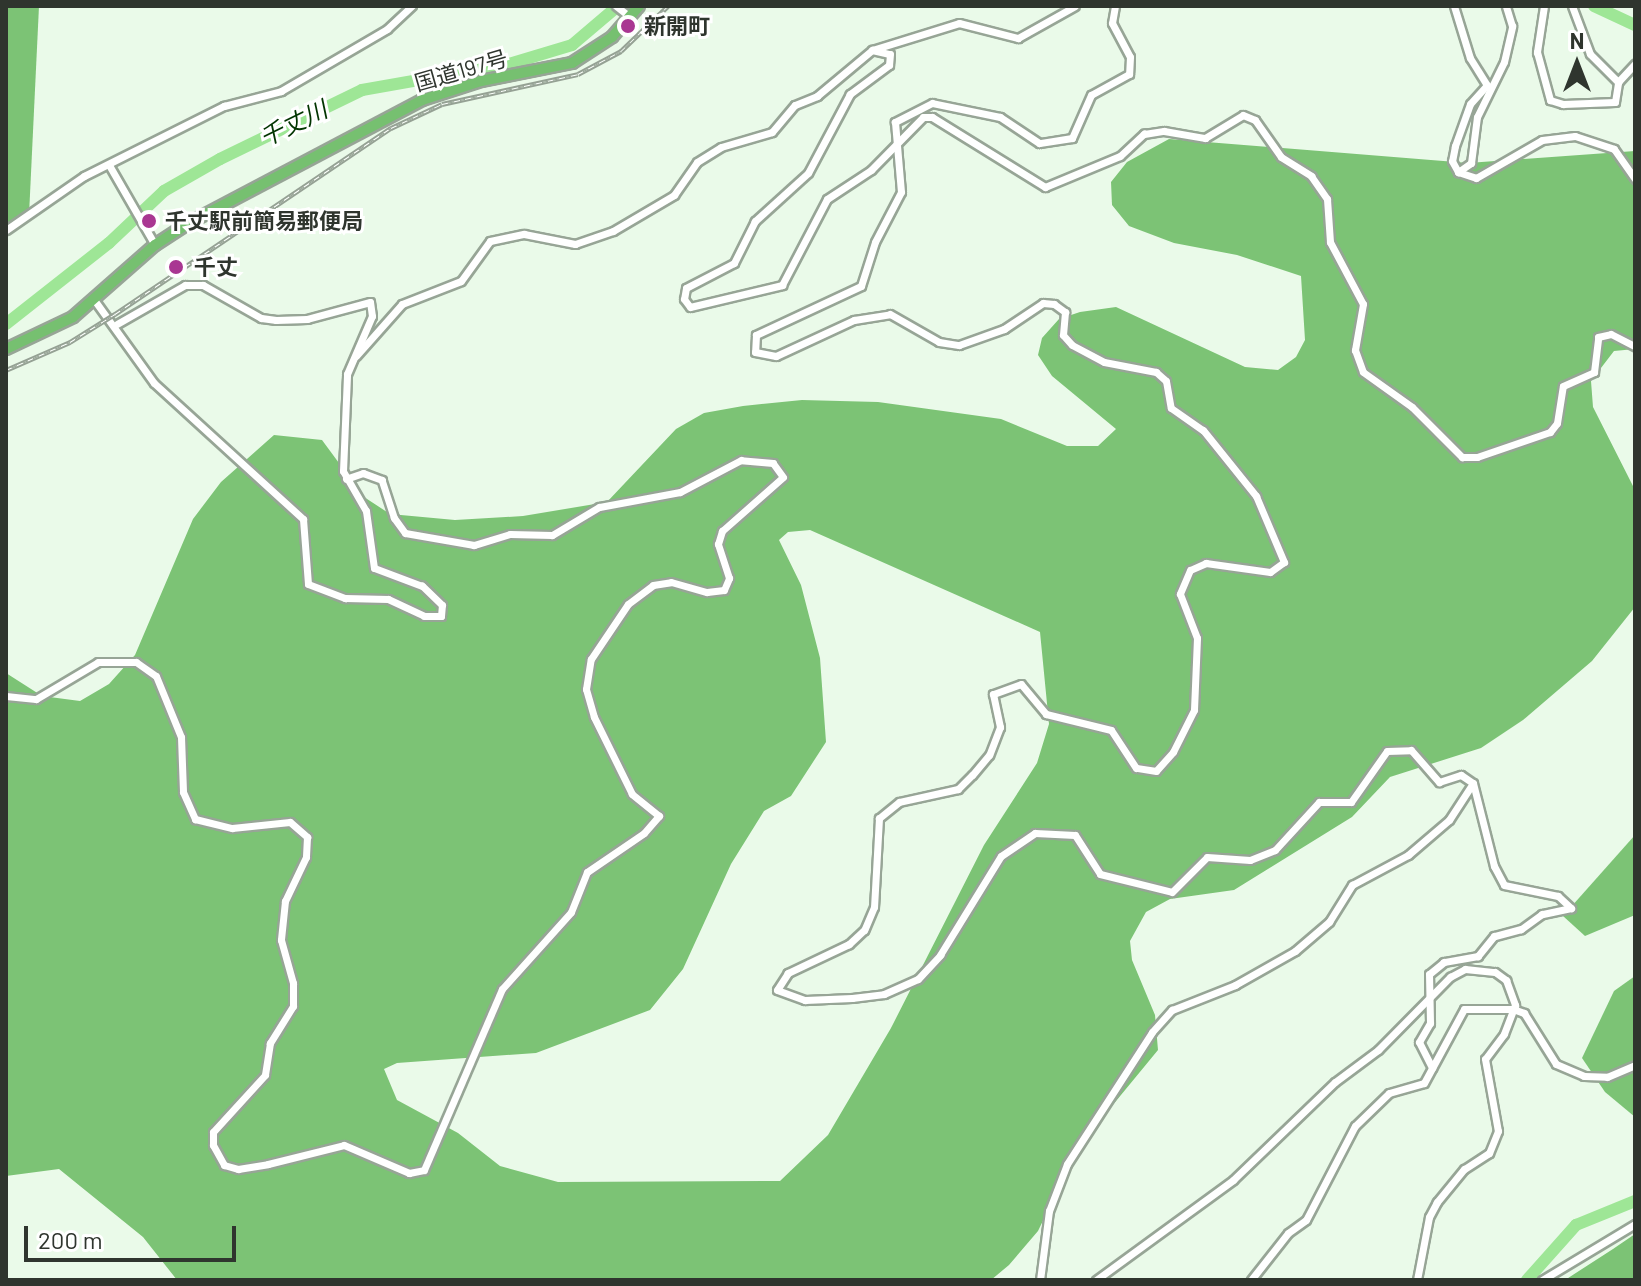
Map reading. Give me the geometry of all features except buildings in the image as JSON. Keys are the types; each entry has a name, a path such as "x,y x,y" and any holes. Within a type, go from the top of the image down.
{"highway":[{"name":"国道197号","path":"6,349 40,335 95,301 155,245 422,100 481,81 572,63 612,37 627,15 639,6"}],"street":[{"path":"6,230 61,189 224,106 281,91 387,29 412,6"},
{"path":"616,6 627,15"},
{"path":"354,358 402,304 461,281 490,241 524,234 575,244 613,231 674,195 697,162 721,147 772,132 795,105 817,96 872,50 959,23 1018,38 1075,6"},
{"path":"1115,6 1112,23 1130,69 1091,95 1072,138 1039,143 1000,117 932,103 895,122 902,183 898,204 875,242 861,286 756,335 755,352 776,356 854,320 890,314 939,342 959,345 1004,329 1043,303 1054,304 1065,312 1063,335 1072,345 1104,362 1156,372 1166,381 1171,408 1203,430 1256,496 1284,562 1270,572 1206,563 1190,570 1180,594 1197,638 1194,710 1173,752 1156,771 1136,768 1111,730 1046,714 1021,684 993,694 1000,727 989,755 972,775 958,789 899,802 879,818 874,907 864,930 849,944 788,973 777,990 805,1000 852,998 884,994 918,979 940,955 1001,856 1035,833 1075,835 1100,874 1164,893 1176,889 1207,857 1250,860 1275,850 1319,802 1351,802 1387,751 1416,752 1439,782 1461,775 1473,783 1498,877 1512,888 1558,896 1571,908 1542,914 1521,929 1494,936 1472,959 1444,962 1429,974 1430,1023 1419,1042 1432,1068"},
{"path":"1454,6 1470,58 1487,85 1470,104 1455,146 1452,161 1458,172 1476,178 1542,140 1575,136 1614,149 1635,179"},
{"path":"1458,172 1471,163 1477,117 1504,62 1512,26 1506,6"},
{"path":"1544,6 1537,52 1550,100 1563,104 1615,102 1618,82 1635,64"},
{"path":"1572,6 1590,54 1618,82"},
{"path":"872,50 890,54 889,65 850,94 808,173 755,221 734,263 686,288 687,304 700,308 723,296 782,285 827,199 897,145 923,117 932,117 1045,187 1120,156 1144,134 1164,131 1205,138 1233,117 1250,117 1281,157 1311,176 1327,199 1330,242 1363,304 1355,350 1363,372 1412,407 1469,459 1555,428 1563,386 1594,372 1598,337 1611,334 1635,346"},
{"path":"109,165 155,245"},
{"path":"95,301 117,324 134,360 154,383 303,519 309,545 308,584 345,598 388,599 424,616 441,616 442,605 422,586 374,568 366,511 346,479 341,423 354,358 372,316 370,302 307,319 276,320 261,318 203,285 185,285 117,324"},
{"path":"6,696 36,699 98,662 136,662 156,676 181,737 183,792 195,819 232,828 290,822 307,837 306,857 285,901 281,940 293,983 293,1006 270,1043 265,1075 213,1132 213,1145 224,1165 238,1169 268,1164 344,1145 399,1170 424,1170 502,989 571,912 587,872 644,833 659,816 632,794 594,717 586,689 591,659 628,604 653,585 671,582 707,592 724,590 729,578 718,544 722,531 783,477 773,463 741,460 680,492 599,507 552,535 510,534 474,545 405,533 394,518 382,480 363,473 346,479"},
{"path":"1040,1280 1049,1211 1067,1164 1152,1032 1172,1010 1235,985 1295,951 1329,922 1352,885 1408,855 1449,820 1473,783"},
{"path":"1096,1280 1233,1180 1335,1082 1378,1050 1428,994 1465,969 1495,972 1506,980 1513,1009 1485,1059 1498,1131 1489,1153 1464,1169 1437,1202 1417,1280"},
{"path":"1251,1280 1288,1233 1306,1220 1355,1126 1389,1093 1424,1083 1464,1009 1513,1009 1531,1020 1547,1054 1566,1070 1607,1077 1635,1065"},
{"path":"1542,1280 1635,1224"}],"green space":[{"path":"6,6 39,6 29,215 6,229"},
{"path":"1169,139 1468,163 1635,151 1635,349 1614,351 1591,381 1593,407 1635,490 1635,607 1592,661 1523,720 1481,748 1390,777 1352,817 1234,890 1170,899 1146,912 1130,941 1132,960 1155,1015 1158,1050 1079,1146 1038,1231 1009,1265 991,1280 177,1280 143,1237 59,1169 6,1176 6,673 42,696 80,701 109,684 135,655 193,519 221,482 274,435 322,440 364,497 390,514 455,520 523,516 607,502 676,429 704,413 743,406 802,400 878,402 1001,419 1067,446 1098,446 1116,429 1052,376 1038,355 1042,338 1059,319 1080,312 1116,307 1245,367 1278,370 1296,357 1305,340 1301,276 1237,255 1174,243 1129,226 1112,205 1111,182 1127,162","holes":["810,530 1040,632 1049,724 1037,763 984,845 891,1028 828,1135 780,1181 558,1182 500,1166 458,1133 397,1100 384,1069 397,1063 536,1053 650,1010 683,969 731,864 764,811 791,796 826,742 820,658 801,585 779,540 788,532"]},
{"path":"1635,835 1635,915 1585,936 1563,916"},
{"path":"1635,976 1635,1117 1605,1092 1582,1058 1614,991"},
{"path":"1635,1234 1635,1280 1565,1280 1613,1249"}],"waterway":[{"name":"千丈川","path":"6,324 109,243 164,191 220,159 362,90 509,64 572,45 618,6"},
{"name":"千丈川","path":"1594,6 1635,25"},
{"path":"1527,1280 1576,1225 1635,1201"}],"railway":[{"path":"6,370 70,342 115,314 391,128 442,104 578,74 621,51 668,6"}],"place":[{"name":"新開町","path":"628,26"},
{"name":"千丈駅前簡易郵便局","path":"149,221"},
{"name":"千丈","path":"176,267"}]}
